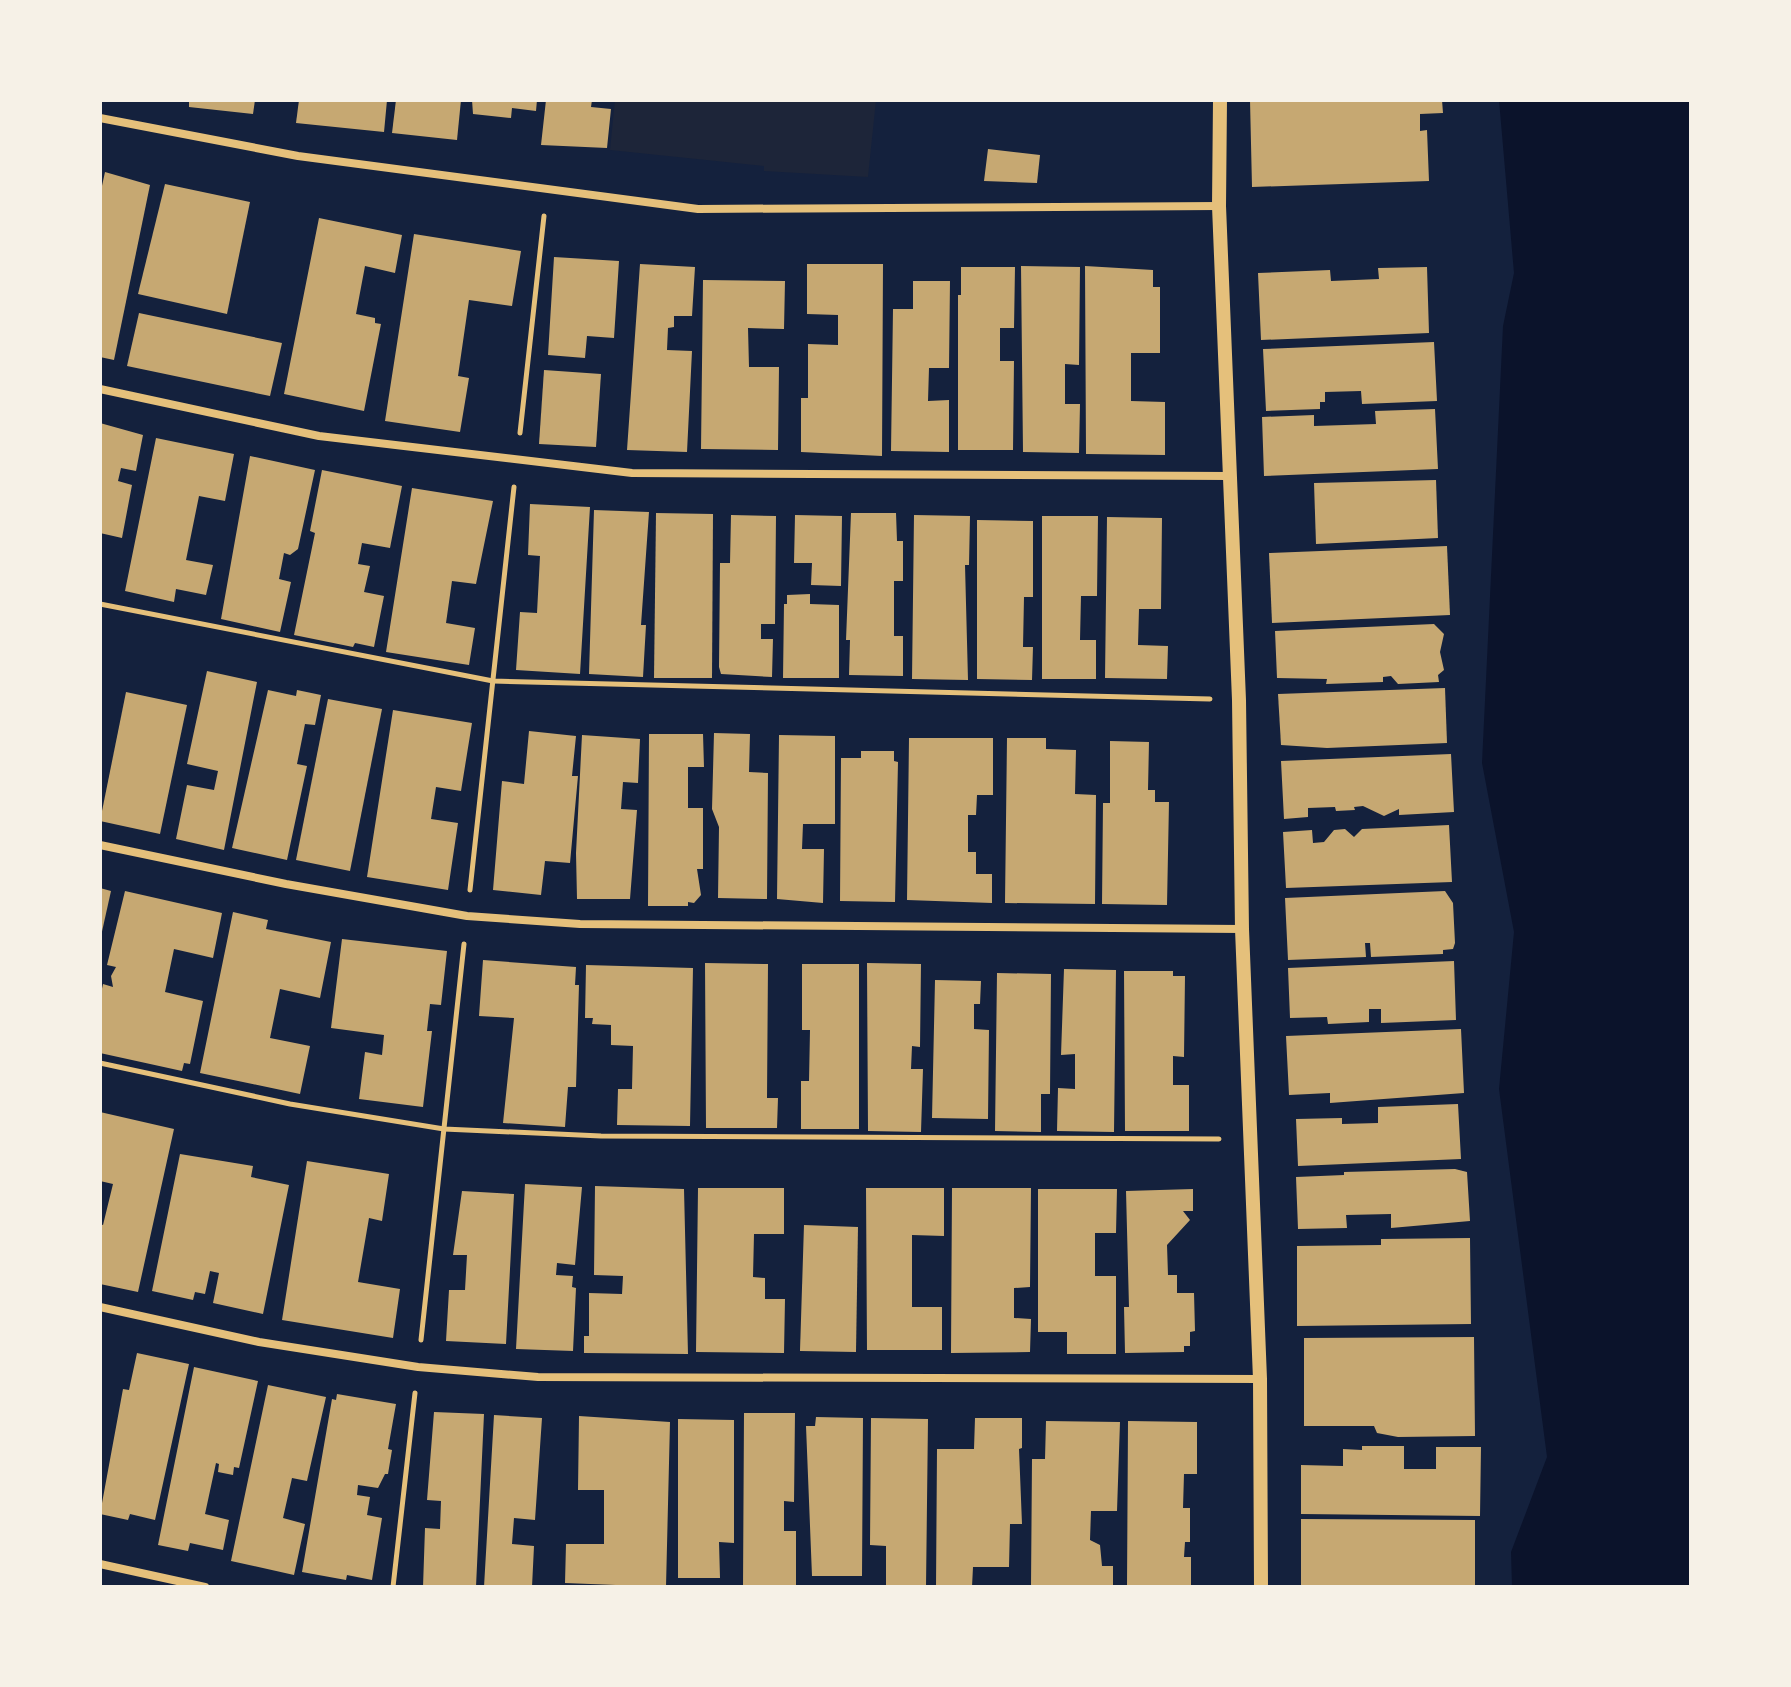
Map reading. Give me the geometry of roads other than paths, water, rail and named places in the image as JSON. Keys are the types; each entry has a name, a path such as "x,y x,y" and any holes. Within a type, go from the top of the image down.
{"street":[{"path":"1220,100 1219,206 1239,700 1242,929 1260,1379 1261,1587"},
{"path":"100,118 298,156 698,209 1219,206"},
{"path":"100,389 319,436 632,473 1230,476"},
{"path":"100,845 286,884 467,916 580,924 1242,929"},
{"path":"100,1307 259,1342 418,1367 538,1377 1260,1379"},
{"path":"100,1564 205,1587"}]}
